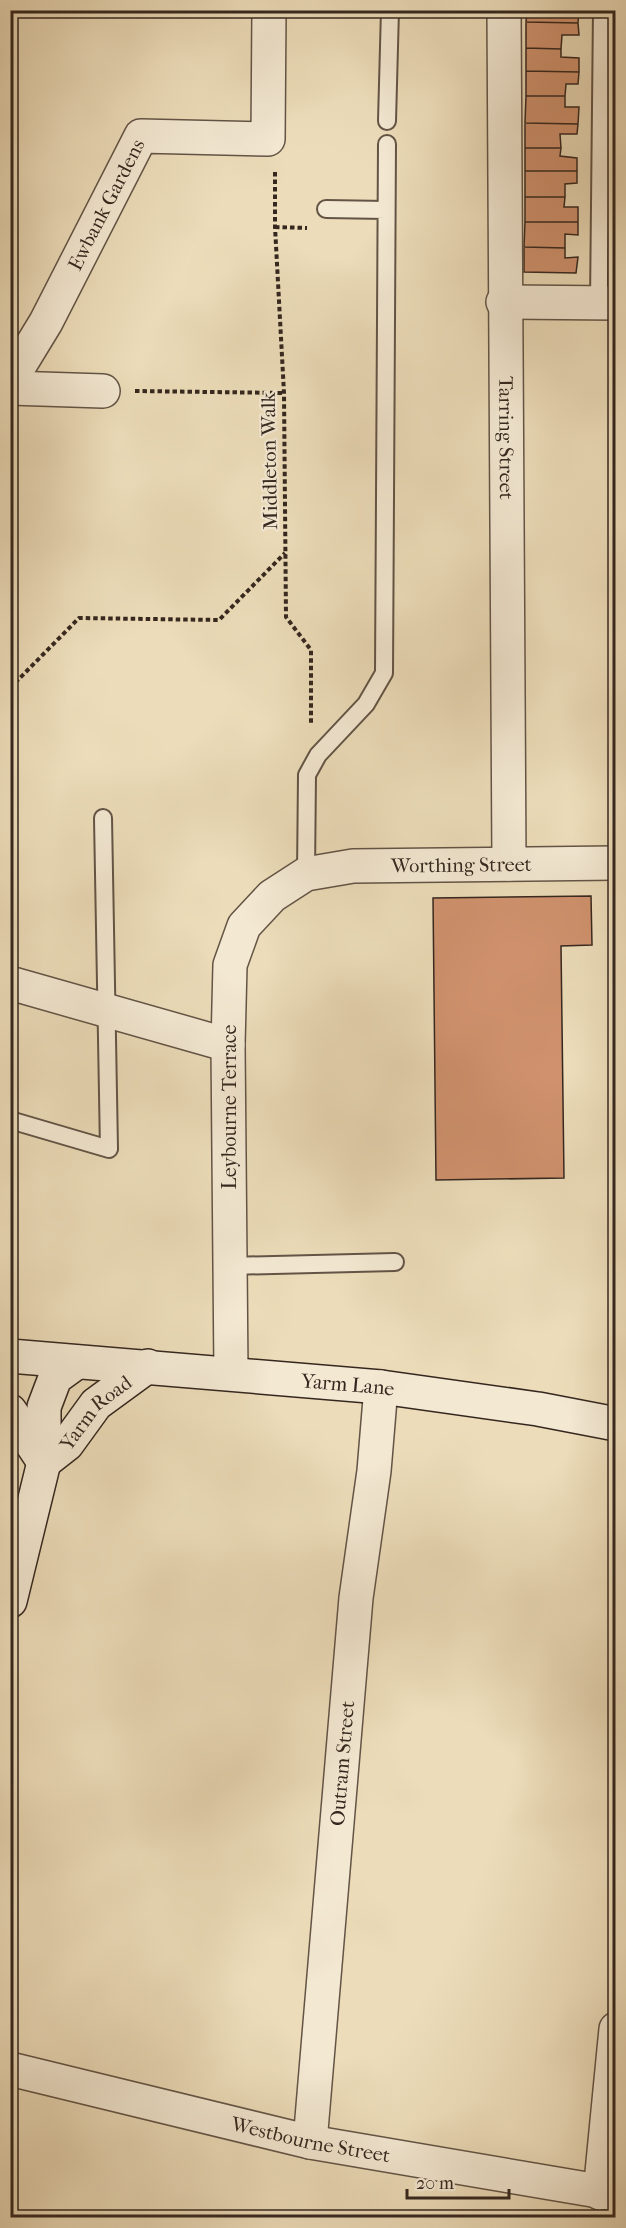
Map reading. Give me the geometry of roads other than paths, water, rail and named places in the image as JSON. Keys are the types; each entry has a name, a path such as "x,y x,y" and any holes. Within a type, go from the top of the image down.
{"street":[{"name":"Ewbank Gardens","path":"10,381 46,322 141,136 268,139 269,10"},
{"name":"Tarring Street","path":"504,10 503,302 509,864"},
{"path":"503,302 607,303"},
{"path":"10,388 103,391"},
{"name":"Worthing Street","path":"306,874 353,866 615,863"},
{"name":"Leybourne Terrace","path":"231,1373 228,1045 230,965 244,926 272,896 306,874"},
{"path":"10,983 228,1045"},
{"name":"Yarm Lane","path":"10,1356 381,1387 538,1409 615,1424"},
{"name":"Yarm Road","path":"10,1601 44,1462 44,1407 55,1378 76,1362"},
{"name":"Yarm Road","path":"44,1462 67,1444 96,1404 148,1366"},
{"name":"Outram Street","path":"310,2142 356,1598 374,1471 381,1387"},
{"path":"10,1411 44,1462"},
{"path":"608,2194 615,2029"},
{"name":"Westbourne Street","path":"10,2069 310,2142 608,2194"}],"lane":[{"path":"387,121 390,10"},
{"path":"602,10 607,303"},
{"path":"306,874 307,775 318,755 366,704 384,673 387,144"},
{"path":"326,209 386,210"},
{"path":"10,1120 109,1149 96,1007 103,818"},
{"path":"230,1266 395,1262"}]}
